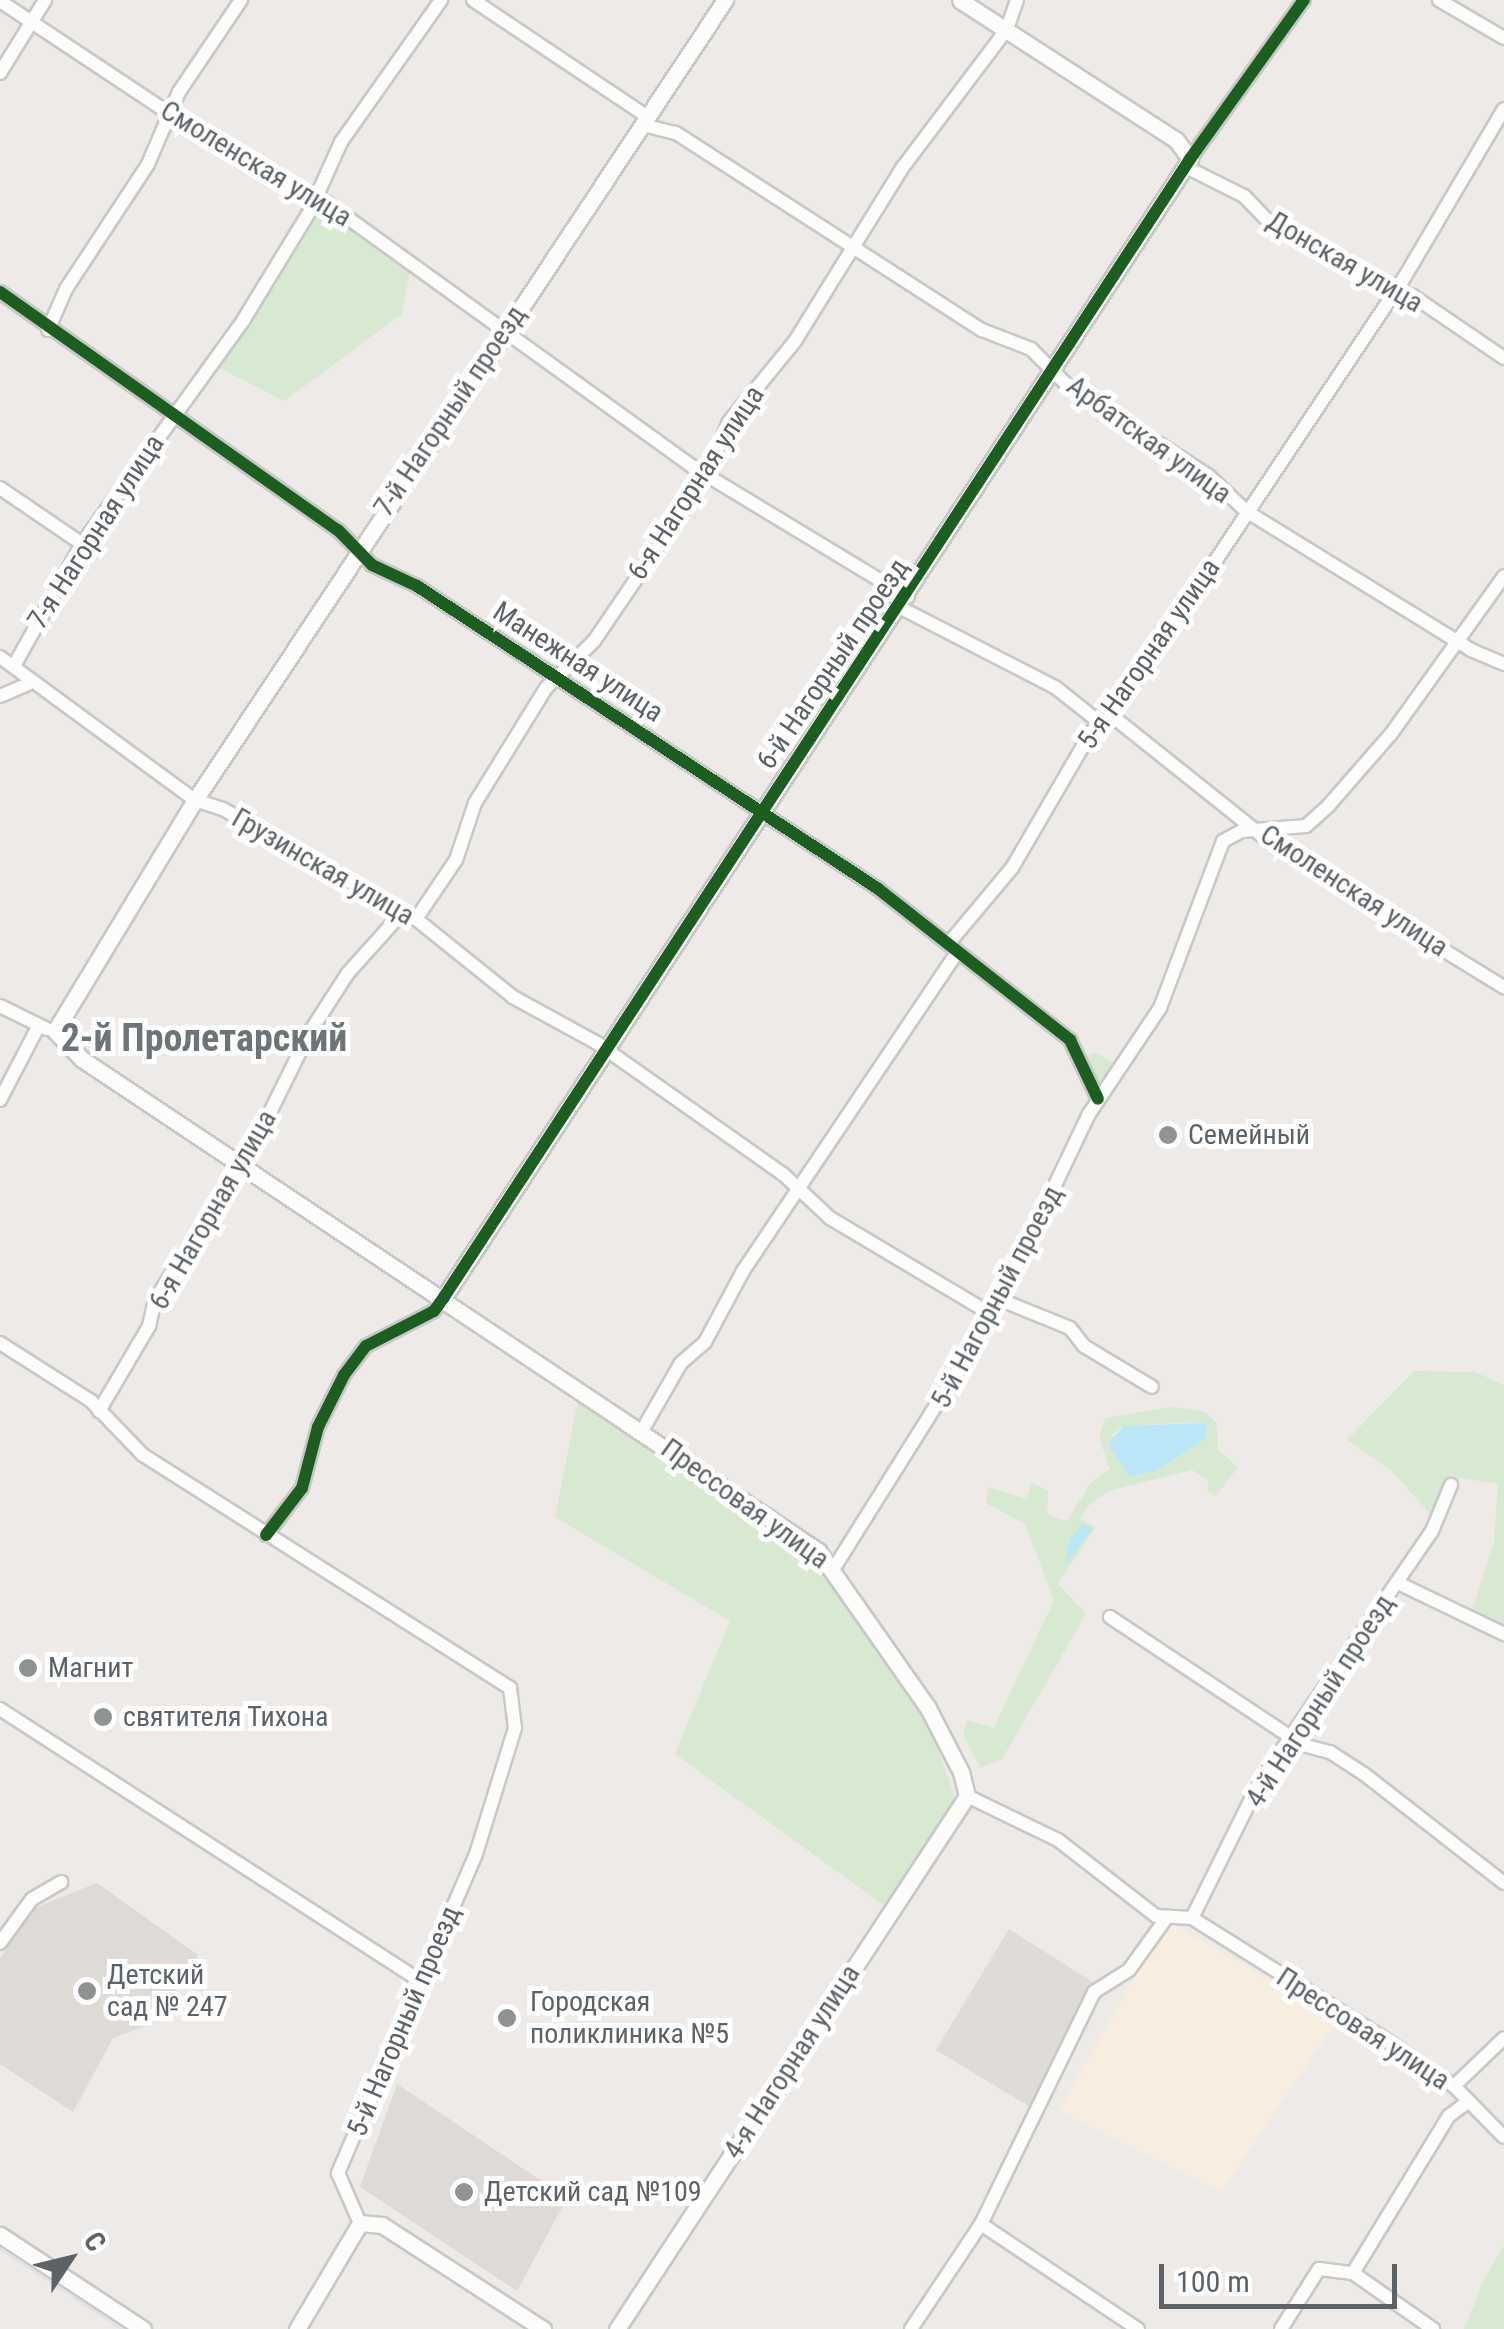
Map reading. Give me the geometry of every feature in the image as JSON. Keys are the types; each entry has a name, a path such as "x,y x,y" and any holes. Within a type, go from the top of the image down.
{"street":[{"path":"0,72 45,0"},
{"path":"48,330 66,288 148,164 167,114 241,0"},
{"name":"7-я Нагорная улица","path":"15,664 82,544 175,415 317,198 342,142 442,0"},
{"name":"Арбатская улица","path":"473,0 646,121 676,133 1056,371 1084,396 1209,476 1246,511 1459,641 1504,664"},
{"name":"7-й Нагорный проезд","path":"0,1100 500,334 725,0"},
{"name":"Донская улица","path":"960,0 1176,140 1188,163 1244,196 1267,220 1372,283 1394,289 1504,358"},
{"name":"6-я Нагорная улица","path":"416,919 469,837 476,803 557,677 594,641 706,476 729,422 858,246 903,167 1008,29 1017,0"},
{"name":"6-й Нагорный проезд","path":"266,1535 302,1488 318,1427 366,1346 434,1311 444,1298 904,603 1188,163 1304,0"},
{"path":"1439,0 1504,38"},
{"name":"Смоленская улица","path":"0,1 167,114 317,198 500,334 598,393 634,427 706,476 904,603 1106,719 1265,834 1276,847 1368,898 1504,988"},
{"name":"5-я Нагорная улица","path":"644,1429 952,949 1012,868 1106,719 1394,289 1504,108"},
{"name":"Манежная улица","path":"0,292 48,330 175,415 358,550 372,565 417,586 764,813 986,970 1070,1040 1098,1099"},
{"path":"0,488 82,544"},
{"name":"5-й Нагорный проезд","path":"834,1568 993,1314 1098,1099 1160,1008 1223,841 1242,832 1265,834 1306,826 1329,805 1459,641 1504,576"},
{"path":"0,658 15,664"},
{"name":"Грузинская улица","path":"15,664 28,684 195,800 223,809 400,916 416,919 513,996 606,1052 799,1189 830,1218 993,1314"},
{"path":"0,696 28,684"},
{"name":"6-я Нагорная улица","path":"99,1411 150,1326 155,1300 242,1168 308,1035 348,974 400,916"},
{"name":"Прессовая улица","path":"0,1006 47,1029 67,1049 242,1168 644,1429 834,1568 928,1708 967,1796"},
{"path":"1001,1300 1070,1328 1084,1346 1152,1387"},
{"path":"0,1342 99,1411 143,1455 266,1535"},
{"name":"4-й Нагорный проезд","path":"1192,1918 1258,1785 1432,1532 1451,1485"},
{"name":"5-й Нагорный проезд","path":"266,1535 510,1688 515,1728 476,1854 338,2173 360,2223"},
{"path":"1398,1583 1504,1634"},
{"path":"1110,1617 1293,1738 1364,1774 1504,1882"},
{"path":"0,1709 422,1982"},
{"path":"967,1796 1058,1840 1167,1917 1192,1918"},
{"name":"4-я Нагорная улица","path":"617,2329 967,1796"},
{"path":"0,1943 32,1899 62,1882"},
{"path":"912,2329 980,2224 1094,1992 1129,1970 1167,1917"},
{"name":"Прессовая улица","path":"1192,1918 1454,2086 1466,2103 1504,2137"},
{"path":"1454,2086 1504,2038"},
{"path":"1353,2273 1449,2116 1466,2103"},
{"path":"297,2329 360,2223 382,2226 543,2329"},
{"path":"980,2224 1138,2329"},
{"path":"0,2235 143,2329"},
{"path":"1280,2329 1319,2268 1353,2273 1434,2329"}],"shaded area":[{"name":"Детский сад № 247","path":"97,1883 198,1955 153,2023 113,2038 73,2112 0,2064 0,1959 32,1909"},
{"path":"1173,1924 1338,2019 1221,2192 1059,2111 1155,1941"},
{"path":"1009,1929 1094,1983 1030,2107 936,2050"},
{"name":"Детский сад №109","path":"397,2084 567,2198 517,2291 360,2187"}],"green space":[{"path":"319,207 410,270 402,314 284,401 215,366"},
{"path":"1095,1052 1115,1064 1097,1090 1086,1059"},
{"path":"1414,1371 1475,1372 1504,1385 1504,1627 1472,1611 1494,1542 1498,1484 1449,1476 1432,1516 1391,1470 1347,1440"},
{"path":"579,1395 809,1554 925,1713 954,1794 950,1812 886,1907 675,1754 730,1621 555,1517"},
{"path":"1172,1407 1206,1412 1217,1424 1218,1450 1238,1467 1216,1496 1207,1490 1209,1481 1192,1470 1111,1490 1090,1504 1080,1519 1095,1527 1058,1584 1086,1614 1002,1759 980,1768 963,1735 967,1720 994,1728 1054,1600 1025,1524 986,1503 988,1487 1026,1499 1032,1483 1048,1491 1047,1515 1067,1521 1090,1484 1110,1469 1099,1438 1105,1418","holes":["1207,1423 1110,1436 1123,1426"]},
{"path":"1504,2245 1504,2329 1464,2329 1482,2284"}],"water":[{"path":"1207,1423 1204,1440 1155,1471 1129,1477 1108,1445 1123,1426"},
{"path":"1083,1524 1093,1528 1065,1566 1070,1539"}],"tram line":[{"path":"0,2248 123,2329"}],"cycle path":[{"path":"266,1535 302,1488 318,1427 344,1375 366,1346 434,1311 444,1297 1190,159 1304,0"},
{"path":"0,292 338,530 372,565 417,586 877,888 1070,1040 1098,1099"}],"place":[{"name":"Семейный","path":"1168,1135"},
{"name":"Магнит","path":"28,1668"},
{"name":"святителя Тихона","path":"103,1717"},
{"name":"Детский сад № 247","path":"87,1991"},
{"name":"Городская поликлиника №5","path":"507,2018"},
{"name":"Детский сад №109","path":"464,2192"}],"district":[{"name":"2-й Пролетарский","path":"204,1039"}]}
